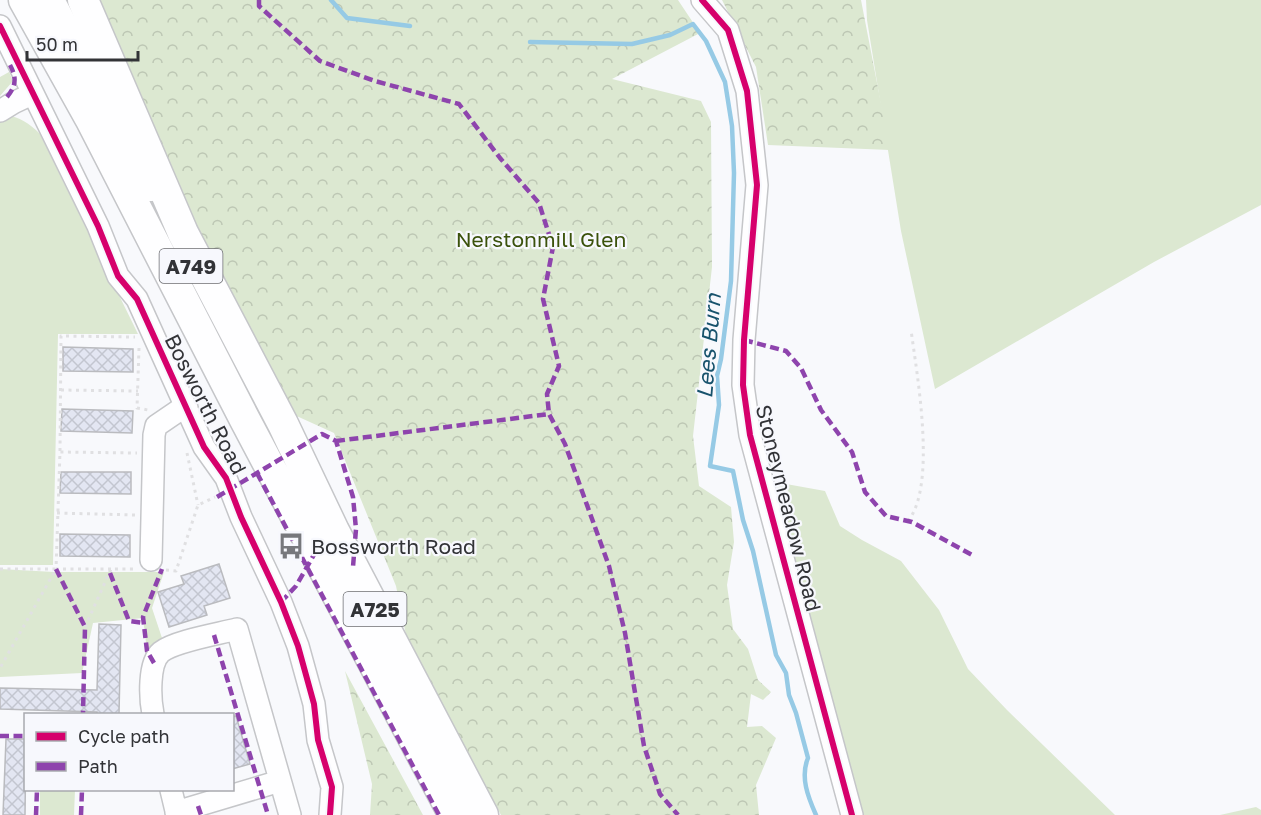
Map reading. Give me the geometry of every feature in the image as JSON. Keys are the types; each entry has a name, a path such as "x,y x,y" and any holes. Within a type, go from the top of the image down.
{"highway":[{"name":"A725","path":"24,0 91,120 249,428 454,815"},
{"name":"A725","path":"83,0 183,233 283,424 334,531 483,815"}],"main road":[{"path":"32,0 91,120"},
{"name":"A749","path":"51,0 275,428 334,531"}],"street":[{"name":"Stoneymeadow Road","path":"702,0 728,30 747,91 757,185 744,340 743,385 750,435 852,815"},
{"name":"Bosworth Road","path":"0,26 98,226 118,276 137,299 144,334 180,412 226,478 241,518 281,602 298,646 314,704 318,740 332,787 330,815"},
{"path":"0,111 32,94"},
{"path":"151,564 154,435 156,426 180,412"},
{"path":"153,713 150,700 154,663 160,653 173,646 237,629 290,815"},
{"path":"171,791 177,814 280,781"}],"path":[{"path":"908,521 915,513 919,499 923,463 921,414 911,330"},
{"path":"0,668 56,569 61,336 144,334 137,408 180,412"},
{"path":"61,390 138,391"},
{"path":"0,569 111,569 151,564 176,571 198,505 185,447"},
{"path":"60,452 155,453"},
{"path":"198,505 217,497"},
{"path":"57,513 152,516"},
{"path":"85,627 111,569"}],"green space":[{"name":"Nerstonmill Glen","path":"96,0 678,0 700,33 612,79 701,101 711,122 712,267 693,436 699,486 731,507 734,542 727,585 733,629 748,649 758,680 771,692 763,700 751,694 747,727 762,726 776,738 756,785 759,815 501,815 406,635 396,586 334,433 290,413 154,141"},
{"path":"722,0 861,0 890,150 768,145 756,67"},
{"path":"866,0 1261,0 1261,205 1154,262 935,389 901,231 867,20"},
{"path":"9,72 13,81 0,96 0,77"},
{"path":"5,115 24,121 40,134 138,334 58,334 53,565 0,565 0,118"},
{"path":"775,482 825,491 840,526 901,561 939,610 968,669 1115,815 858,815"},
{"path":"0,569 54,572 164,572 152,608 162,638 147,651 143,618 93,623 82,673 0,677"},
{"path":"345,671 423,815 370,815 372,784"},
{"path":"40,791 75,791 74,815 40,815"},
{"path":"1256,807 1261,810 1261,815 1220,815"}],"building":[{"path":"63,347 133,349 133,372 63,371"},
{"path":"62,409 133,411 132,433 61,431"},
{"path":"61,472 131,472 131,494 60,493"},
{"path":"60,534 130,535 130,557 60,556"},
{"path":"219,564 230,598 204,606 207,615 169,627 158,592 184,584 181,576"},
{"path":"99,624 121,625 119,713 0,709 0,688 97,690"},
{"path":"234,716 236,716 250,764 234,768"},
{"path":"6,739 24,739 25,815 3,815"}],"waterway":[{"name":"Lees Burn","path":"331,0 347,18 410,26"},
{"name":"Lees Burn","path":"530,42 632,44 670,35 693,24 706,41 725,82 732,126 734,173 731,281 717,376 719,405 710,466 733,471 776,655 786,673 789,695 808,758 805,780 816,815"}],"marked path":[{"path":"259,0 259,6 320,61 375,81 459,104 500,158 539,203 553,247 543,299 559,366 547,394 549,414 565,444 609,566 625,633 644,746 660,794 678,815"},
{"path":"7,97 14,82 14,74 10,65"},
{"path":"744,340 786,351 801,368 821,410 852,452 865,492 886,516 912,522 974,556"},
{"path":"336,441 549,414"},
{"path":"217,497 322,434 336,441 353,497 356,529 353,567"},
{"path":"257,473 439,815"},
{"path":"281,602 296,586 315,553"},
{"path":"56,569 85,627 83,713"},
{"path":"154,663 147,651 143,617 162,569"},
{"path":"110,573 129,621 144,623"},
{"path":"214,635 268,815"},
{"path":"0,736 24,736"},
{"path":"36,815 37,791"},
{"path":"81,815 82,791"},
{"path":"198,806 201,815"}],"cycle path":[{"path":"702,0 728,30 747,91 757,185 744,340 743,385 750,435 852,815"},
{"path":"0,26 98,226 118,276 137,299 204,447 226,478 241,517 281,602 298,646 314,704 318,740 332,787 330,815"}],"place":[{"name":"Bossworth Road","path":"291,546"}]}
